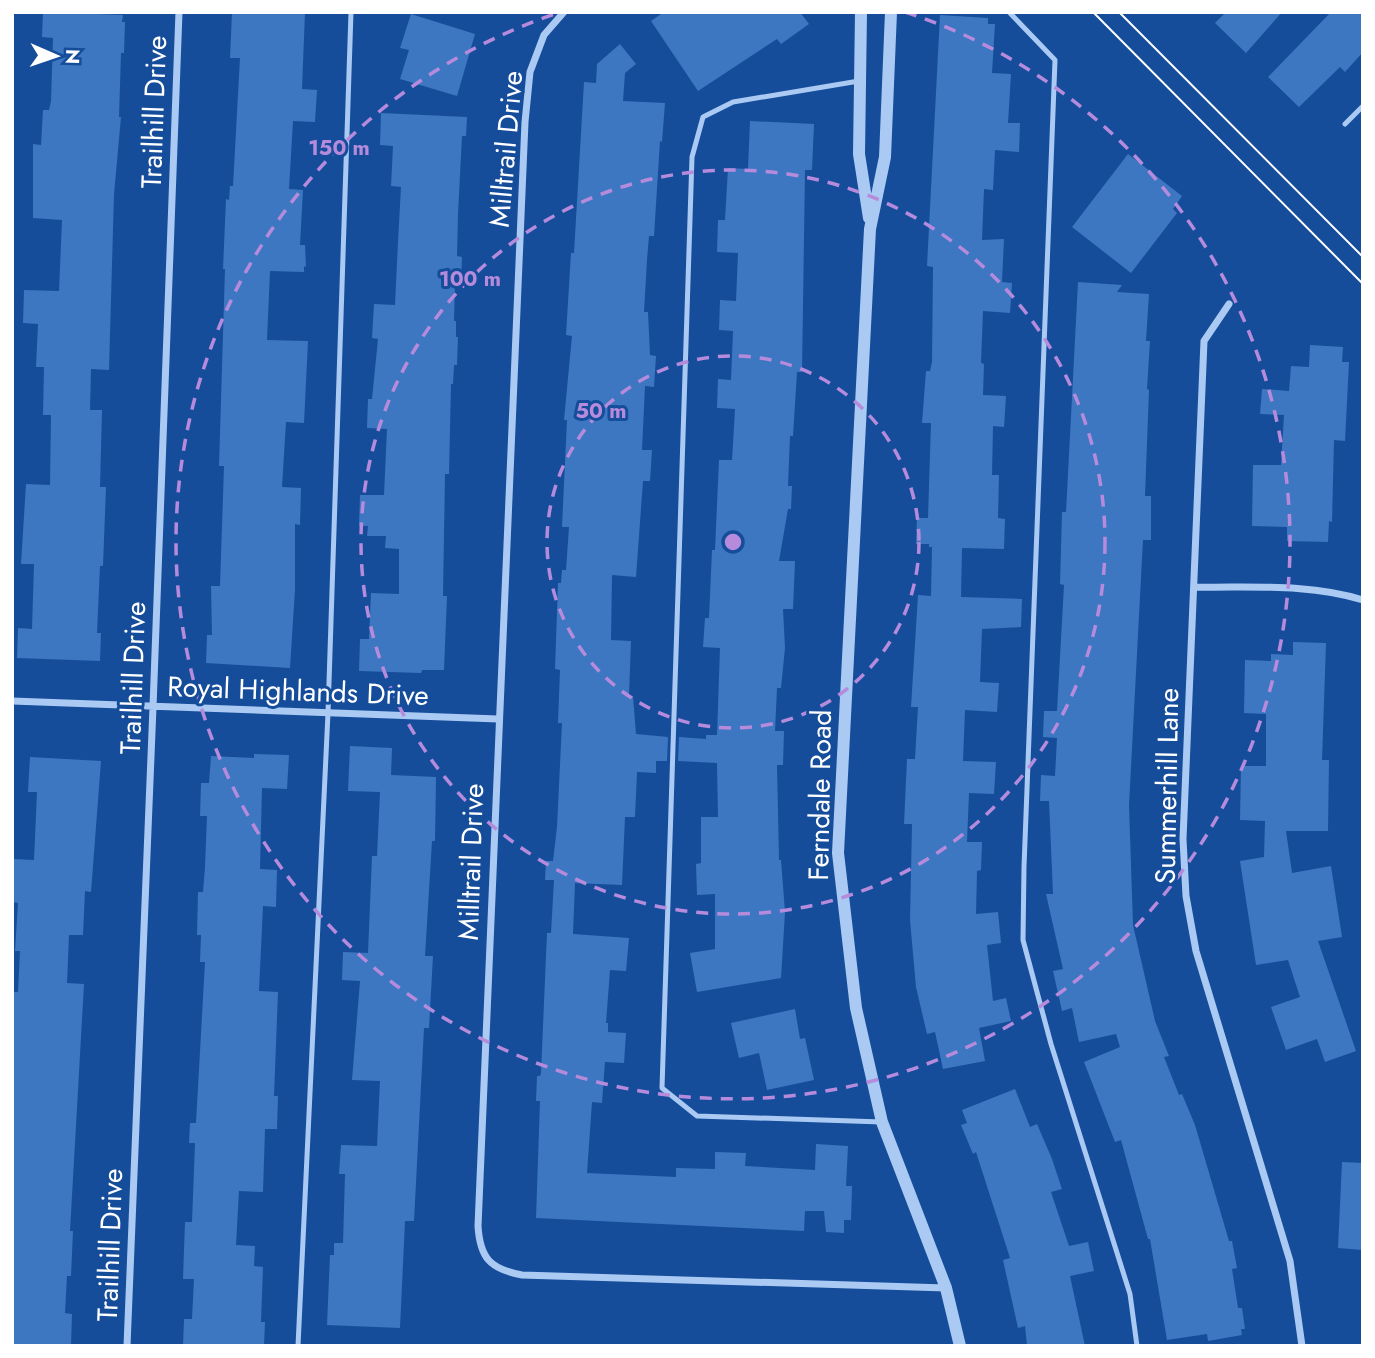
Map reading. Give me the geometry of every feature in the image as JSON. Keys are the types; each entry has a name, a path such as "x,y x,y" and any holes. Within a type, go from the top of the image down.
{"street":[{"name":"Trailhill Drive","path":"127,1346 179,12"},
{"name":"Milltrail Drive","path":"564,12 544,35 530,72 525,122 498,719 479,1245 488,1261 503,1272 522,1275 946,1288"},
{"name":"Ferndale Road","path":"861,12 859,154 870,229"},
{"name":"Ferndale Road","path":"891,12 885,157 870,229 838,853 856,1008 882,1122 946,1288 960,1346"},
{"name":"Summerhill Lane","path":"1229,304 1204,341 1183,839 1186,896 1196,951 1271,1191 1290,1261 1302,1346"},
{"path":"1194,587 1306,589 1337,592 1363,600"},
{"name":"Royal Highlands Drive","path":"12,701 498,719"}],"lane":[{"path":"298,1346 328,713 351,12"},
{"path":"1009,12 1055,60 1023,940 1051,1044 1130,1294 1137,1346"},
{"path":"859,81 733,102 703,117 692,157 662,1088 697,1116 882,1122"},
{"path":"1345,124 1363,106"}],"building":[{"path":"43,12 123,15 122,22 125,22 114,194 109,370 91,369 90,410 102,410 100,487 106,487 97,633 101,633 100,661 17,658 18,628 32,629 34,564 21,564 26,484 50,485 51,415 43,415 44,367 36,367 38,324 23,323 24,290 59,291 62,220 33,218 33,144 41,145 43,110 49,110 51,101 53,38 42,37"},
{"path":"232,12 305,12 302,89 317,90 315,122 293,121 289,189 303,190 300,245 305,245 306,267 304,266 304,272 270,271 267,340 308,341 304,423 286,422 282,487 301,488 300,525 295,524 295,590 290,668 206,663 207,635 212,635 211,586 220,586 224,466 219,466 223,269 226,199 229,200 230,186 233,186 240,58 230,58"},
{"path":"664,12 800,12 809,24 781,44 777,39 698,91 651,21"},
{"path":"1226,12 1282,12 1246,53 1215,23"},
{"path":"1331,12 1363,12 1363,52 1345,72 1340,67 1299,107 1268,77"},
{"path":"411,14 475,34 457,96 400,79 409,50 400,48"},
{"path":"940,15 988,18 988,24 995,24 992,73 1011,74 1008,123 1020,123 1019,152 995,150 993,190 984,189 982,240 1004,239 1002,282 1012,283 1010,313 983,311 981,363 984,364 983,395 1006,396 1004,427 993,426 992,475 999,475 998,518 1005,519 1004,549 962,548 961,597 1022,599 1021,627 982,629 980,682 999,683 997,712 965,710 963,761 996,762 994,794 969,793 967,842 982,842 981,870 977,871 976,914 998,912 1001,943 987,945 993,1001 1006,998 1011,1021 979,1028 985,1061 943,1069 935,1032 927,1034 916,987 910,920 912,824 904,824 907,759 915,759 918,707 911,707 918,595 931,596 932,547 929,547 929,544 916,544 917,518 928,518 931,423 922,423 926,371 930,371 932,362 933,267 927,266"},
{"path":"620,44 636,64 625,73 623,101 665,103 654,236 649,236 644,312 648,312 650,355 656,356 654,387 645,386 642,450 652,450 650,481 643,481 636,577 612,575 611,640 631,641 629,696 633,696 636,734 668,737 667,761 656,761 656,773 637,772 635,817 625,817 622,885 575,883 573,934 629,938 626,971 610,970 606,1023 608,1032 626,1033 624,1063 605,1062 602,1103 592,1102 587,1173 676,1177 676,1168 715,1169 715,1152 746,1153 745,1166 815,1170 816,1144 848,1146 846,1186 852,1186 851,1220 844,1220 844,1233 826,1232 824,1211 805,1211 804,1231 536,1218 540,1101 536,1101 537,1076 541,1073 547,933 551,933 554,880 545,880 546,861 553,861 557,827 562,723 558,723 560,670 555,669 558,583 561,583 562,570 566,570 569,527 562,527 567,420 564,420 572,336 566,335 571,253 574,253 584,82 596,83 597,64"},
{"path":"381,113 467,117 466,136 462,136 458,214 457,256 462,257 461,282 455,282 457,365 454,365 451,384 449,474 445,474 443,596 447,596 444,670 422,670 421,673 359,671 360,639 369,639 371,593 399,594 399,549 385,548 386,536 367,536 368,526 359,526 360,495 384,495 387,429 367,428 368,399 372,399 378,339 372,338 374,304 395,305 401,187 391,186 393,146 380,145"},
{"path":"750,121 814,124 812,170 805,170 802,372 797,372 793,436 790,436 788,486 792,486 791,509 788,509 779,561 795,561 793,609 783,609 785,648 781,688 777,688 775,731 784,731 783,765 777,765 779,860 785,912 781,978 697,992 690,953 715,949 715,894 697,895 696,864 701,863 701,817 718,817 717,763 678,761 679,737 706,739 706,735 717,735 720,648 703,647 705,618 709,618 712,550 715,550 719,460 732,460 735,409 717,408 718,379 731,380 733,331 719,330 720,300 736,301 738,253 717,252 718,220 725,220 728,168 748,169"},
{"path":"1128,154 1182,196 1173,209 1177,213 1131,273 1072,227"},
{"path":"1078,282 1122,285 1117,292 1149,294 1145,496 1151,496 1151,540 1143,540 1129,805 1133,925 1155,1021 1169,1056 1164,1057 1179,1095 1182,1094 1195,1125 1229,1241 1232,1241 1237,1268 1232,1269 1238,1308 1242,1308 1245,1329 1241,1329 1242,1335 1208,1341 1207,1334 1167,1340 1150,1239 1121,1140 1115,1142 1084,1062 1120,1047 1116,1034 1079,1042 1072,1008 1062,1011 1053,971 1063,969 1046,894 1053,894 1049,801 1040,801 1041,775 1055,776 1057,738 1043,737 1044,711 1057,711 1064,585 1060,584 1062,512 1066,512"},
{"path":"1310,345 1343,347 1342,362 1349,362 1345,441 1334,440 1332,522 1329,521 1328,542 1287,541 1287,527 1252,526 1253,465 1281,465 1284,415 1260,414 1262,389 1289,391 1291,366 1309,367"},
{"path":"1293,642 1326,643 1322,760 1329,760 1328,831 1286,831 1292,873 1331,866 1342,937 1318,941 1356,1051 1325,1062 1317,1039 1286,1050 1271,1007 1300,997 1288,960 1256,965 1240,861 1264,857 1265,821 1240,820 1241,766 1266,766 1266,714 1244,713 1245,660 1271,661 1271,654 1293,655"},
{"path":"350,746 392,748 391,775 436,777 435,841 432,841 425,956 433,956 429,1028 424,1028 414,1221 405,1221 400,1328 327,1325 330,1255 334,1255 334,1243 343,1243 345,1174 339,1174 341,1145 377,1146 380,1081 352,1080 360,981 342,980 343,952 368,953 372,856 377,856 380,792 348,791"},
{"path":"254,754 289,755 287,789 262,788 260,869 277,870 276,907 263,906 259,991 278,992 274,1096 278,1096 277,1129 265,1129 263,1192 239,1191 236,1245 255,1246 254,1266 263,1267 261,1322 265,1322 264,1346 183,1346 184,1319 192,1319 194,1279 183,1279 185,1222 192,1222 195,1143 189,1143 190,1123 196,1123 205,962 200,962 201,935 197,935 198,892 203,892 207,816 200,816 201,783 209,783 211,756 254,758"},
{"path":"30,757 101,761 91,892 85,891 83,935 69,935 67,983 84,984 70,1231 73,1231 71,1276 67,1276 65,1313 72,1314 71,1346 12,1346 12,1012 14,992 18,992 20,951 15,951 18,903 12,902 12,859 34,860 37,792 28,792"},
{"path":"795,1009 800,1039 805,1038 814,1080 767,1090 759,1053 739,1058 731,1023"},
{"path":"1015,1089 1030,1127 1037,1124 1052,1159 1062,1189 1051,1192 1069,1246 1088,1242 1094,1271 1070,1276 1085,1346 1027,1346 1025,1326 1018,1328 1003,1260 1010,1258 976,1152 973,1154 961,1125 967,1123 962,1110"},
{"path":"1342,1162 1363,1163 1363,1250 1338,1248"}],"tram line":[{"path":"1093,12 1363,284"},
{"path":"1119,12 1363,257"}]}
